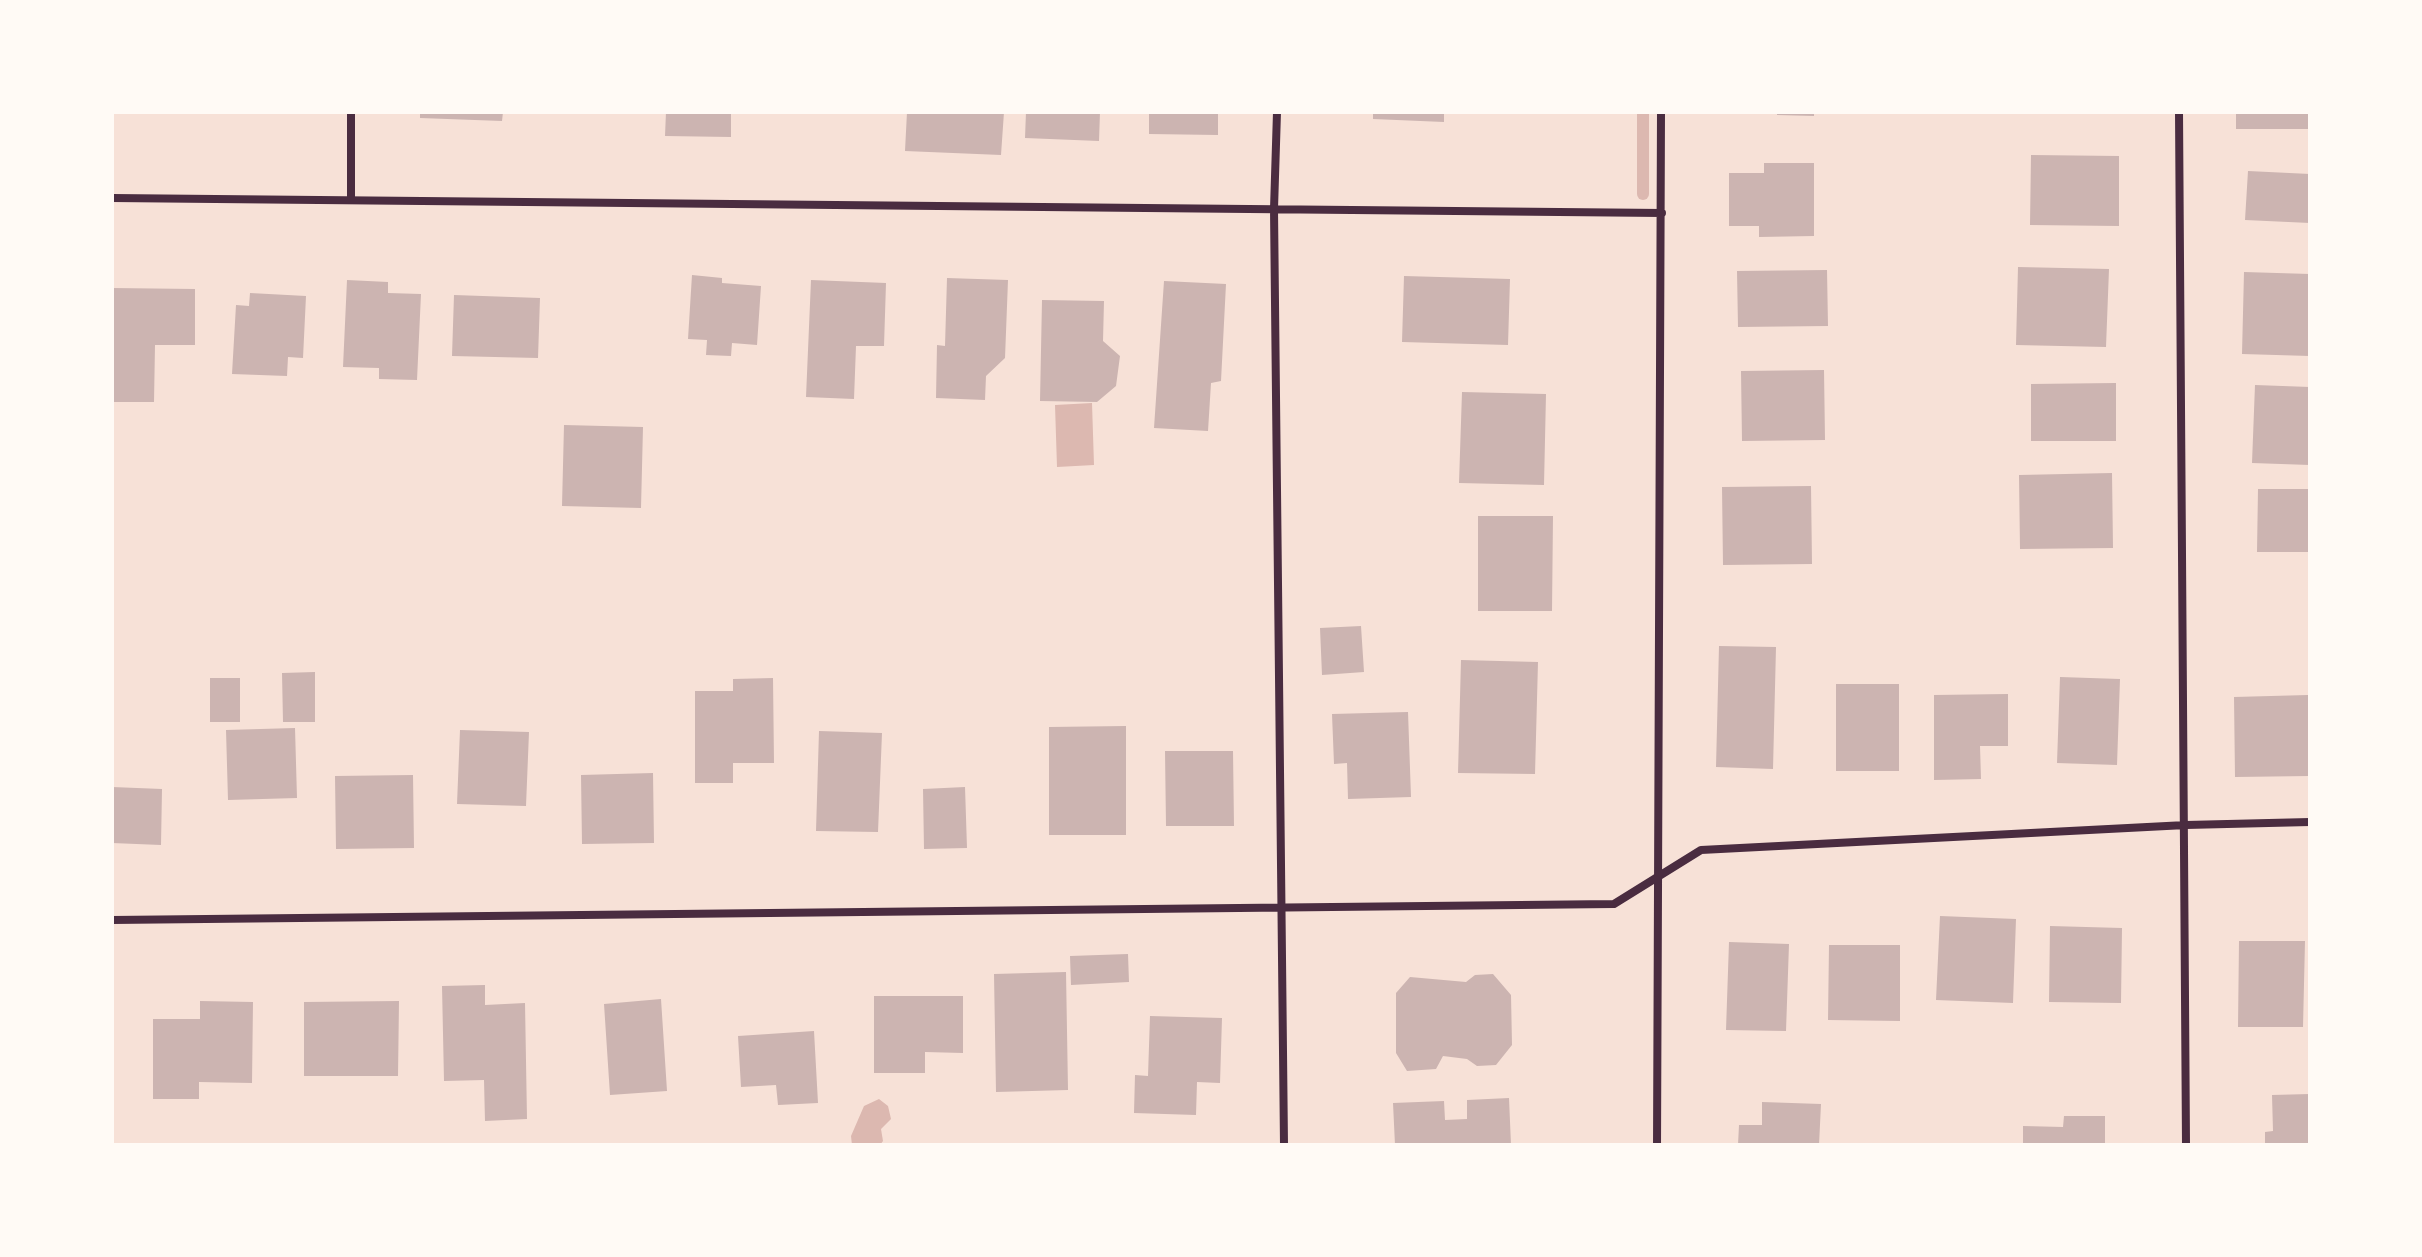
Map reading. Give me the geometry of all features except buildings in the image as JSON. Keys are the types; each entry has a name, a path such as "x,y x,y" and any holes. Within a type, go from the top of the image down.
{"street":[{"path":"351,112 351,200"},
{"path":"1277,112 1274,209 1284,1145"},
{"path":"1657,1145 1661,112"},
{"path":"2179,112 2186,1145"},
{"path":"112,198 1662,213"},
{"path":"112,920 1614,904 1701,850 2186,825 2310,822"}],"shaded area":[{"path":"1092,403 1094,465 1057,467 1055,405"},
{"path":"879,1099 888,1106 891,1119 881,1129 883,1141 880,1145 852,1145 851,1136 864,1106"}],"waterway":[{"path":"1643,112 1643,194"}]}
